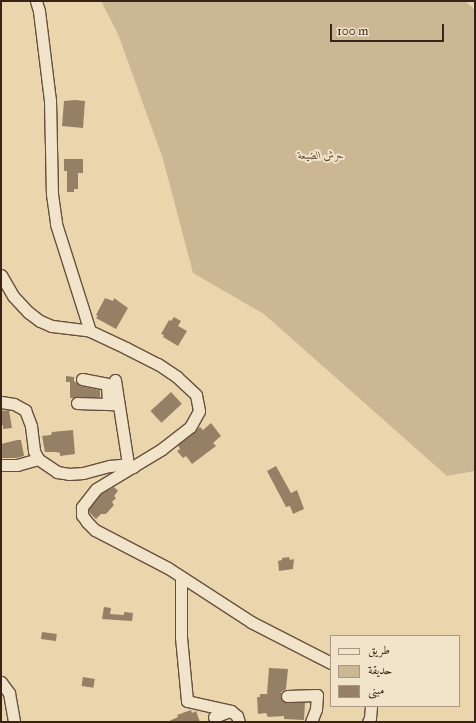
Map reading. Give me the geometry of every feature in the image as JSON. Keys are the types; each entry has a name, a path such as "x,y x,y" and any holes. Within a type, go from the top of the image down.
{"street":[{"path":"36,1 40,17 50,100 52,187 56,224 90,331"},
{"path":"1,275 13,296 28,312 40,321 52,326 90,331 158,364 177,376 196,395 199,411 190,426 162,449 130,466 96,489 82,507 82,515 95,530 168,568 251,622 330,662"},
{"path":"82,379 107,384 130,466"},
{"path":"113,404 115,380"},
{"path":"1,402 14,404 25,410 31,426 34,451 38,459 57,472 69,474 84,473 110,466 130,466"},
{"path":"77,403 113,404"},
{"path":"1,465 17,465 38,459"},
{"path":"181,577 181,637 187,701 231,711 237,716 239,722"},
{"path":"1,682 10,693 14,722"},
{"path":"287,696 317,695 316,709 312,722"},
{"path":"368,722 371,707"},
{"path":"214,717 231,711"}],"green space":[{"name":"حرش الضيعة","path":"101,1 465,1 475,10 475,471 447,476 264,314 193,273 163,159 118,34"}],"building":[{"path":"64,101 85,101 83,128 62,126"},
{"path":"64,159 83,159 83,173 78,173 78,189 74,189 74,192 67,192 67,171 64,171"},
{"path":"105,298 113,301 114,298 128,308 116,329 96,318 98,316 96,315"},
{"path":"174,317 181,321 178,326 187,331 178,346 163,337 164,335 161,334 169,320 171,321"},
{"path":"66,376 74,377 74,381 80,386 100,390 100,397 70,398 70,382 66,382"},
{"path":"171,392 182,404 161,423 151,411"},
{"path":"9,410 12,428 3,429 3,425 1,425 1,411"},
{"path":"211,423 221,436 213,443 216,446 192,464 186,456 183,458 177,451 180,449 178,445 200,427 203,430"},
{"path":"73,430 75,454 60,456 60,453 45,452 42,436 51,435 52,432"},
{"path":"21,440 24,456 16,458 1,458 1,444"},
{"path":"276,466 291,493 297,490 304,509 293,514 290,506 286,507 267,471"},
{"path":"114,487 118,491 114,496 116,498 112,502 114,505 106,514 101,514 96,519 89,512 89,509 101,494"},
{"path":"289,557 290,560 294,559 293,569 279,571 278,561 282,560 282,558"},
{"path":"104,607 111,608 110,614 124,615 124,612 133,613 132,621 102,619"},
{"path":"42,632 57,634 56,641 41,639"},
{"path":"269,668 288,669 286,689 281,692 281,699 287,703 305,702 304,720 284,719 284,716 268,717 266,713 258,714 257,697 260,697 260,694 267,694"},
{"path":"83,677 95,679 93,688 82,686"},
{"path":"191,710 192,713 196,711 200,722 167,722 178,717 177,715"}]}
